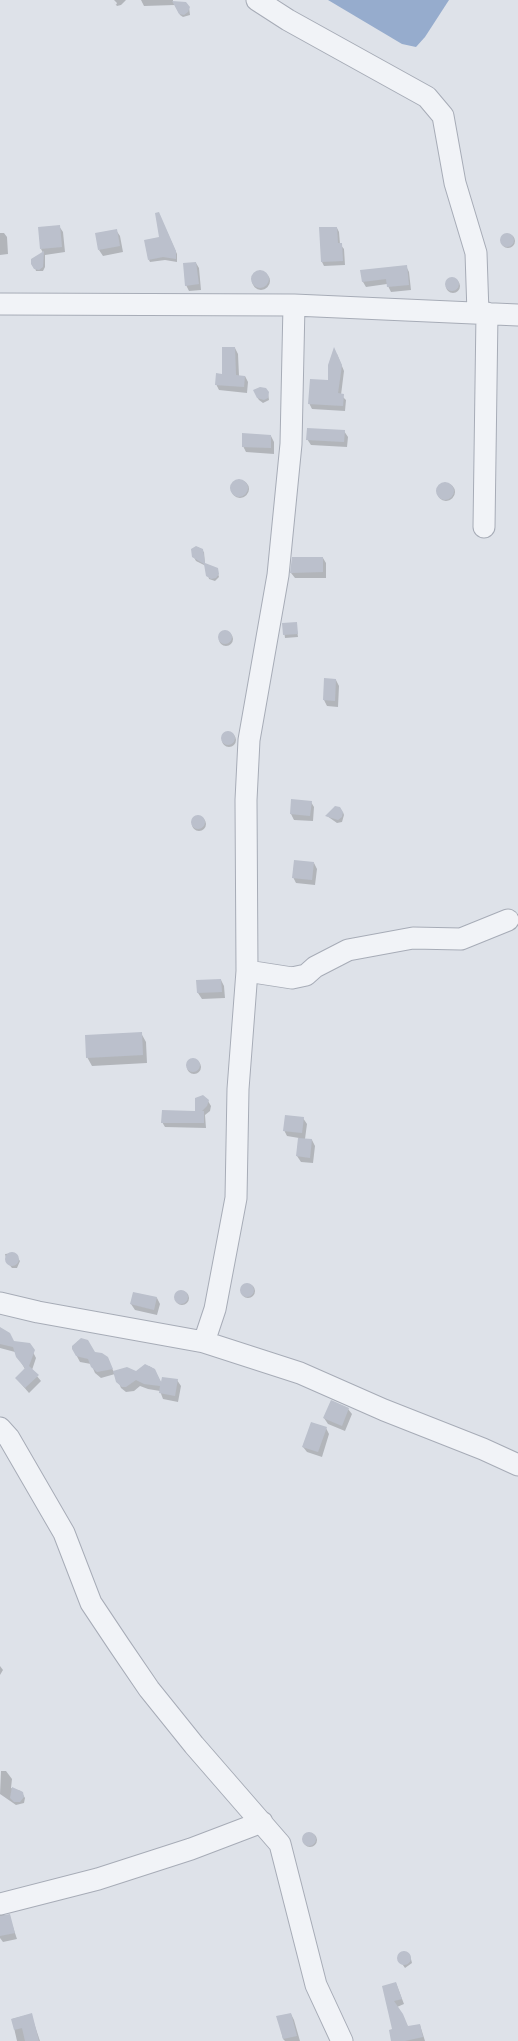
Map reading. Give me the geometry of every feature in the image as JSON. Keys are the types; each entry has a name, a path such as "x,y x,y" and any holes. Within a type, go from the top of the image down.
{"street":[{"path":"257,0 288,20 427,97 443,116 455,183 476,253 483,313 484,527"},
{"path":"0,304 294,305 518,315"},
{"path":"204,1342 215,1308 236,1198 238,1089 247,971 246,800 249,740 280,560 291,444 294,305"},
{"path":"247,971 292,978 306,975 315,967 348,950 412,938 461,939 508,920"},
{"path":"0,1303 38,1312 204,1342 300,1374 484,1449 518,1465"},
{"path":"0,1428 9,1438 64,1533 91,1603 119,1645 149,1689 185,1734 280,1844 316,1985 342,2041"},
{"path":"0,1904 98,1879 191,1849 262,1822"}],"water":[{"path":"328,0 449,0 425,37 416,47 402,44"}],"building":[{"path":"172,1 186,2 190,7 188,12 184,15 179,14"},
{"path":"159,212 176,251 176,259 163,257 148,260 144,240 159,237 155,213"},
{"path":"60,225 62,247 40,249 38,227"},
{"path":"319,227 337,227 338,243 342,243 343,261 321,262"},
{"path":"117,229 120,246 98,250 95,233"},
{"path":"507,233 512,235 514,240 512,245 507,247 502,245 500,240 502,235"},
{"path":"44,251 43,267 39,270 34,269 31,264 31,259"},
{"path":"196,262 199,284 185,286 183,263"},
{"path":"407,265 409,285 387,287 386,279 362,282 360,270"},
{"path":"260,270 266,273 269,279 266,285 260,288 254,285 251,279 254,273"},
{"path":"452,277 457,279 459,284 457,289 452,291 447,289 445,284 447,279"},
{"path":"222,347 235,347 236,375 245,376 244,387 215,385 216,373 222,374"},
{"path":"334,347 342,365 338,393 344,394 343,406 308,404 310,379 328,380 328,365"},
{"path":"260,387 266,388 269,392 268,398 264,400 257,398 253,390"},
{"path":"307,428 345,430 344,442 306,440"},
{"path":"242,433 271,435 271,448 242,447"},
{"path":"239,479 245,482 248,488 245,494 239,497 233,494 230,488 233,482"},
{"path":"445,482 451,485 454,491 451,497 445,500 439,497 436,491 439,485"},
{"path":"196,546 203,549 205,563 218,568 219,574 216,578 211,579 206,576 204,564 192,557 191,549"},
{"path":"292,557 323,557 323,572 290,573"},
{"path":"297,622 298,634 283,635 282,623"},
{"path":"225,630 230,632 232,637 230,642 225,644 220,642 218,637 220,632"},
{"path":"324,678 336,679 335,701 323,700"},
{"path":"228,731 233,733 235,738 233,743 228,745 223,743 221,738 223,733"},
{"path":"291,799 312,801 310,816 290,814"},
{"path":"335,806 340,807 343,812 342,817 338,820 325,816"},
{"path":"198,815 203,817 205,822 203,827 198,829 193,827 191,822 193,817"},
{"path":"294,860 314,862 312,880 292,878"},
{"path":"221,979 222,992 197,993 196,980"},
{"path":"142,1032 143,1055 86,1058 85,1035"},
{"path":"193,1058 198,1060 200,1065 198,1070 193,1072 188,1070 186,1065 188,1060"},
{"path":"203,1095 209,1100 207,1106 202,1111 204,1111 204,1123 161,1123 162,1110 195,1111 195,1098"},
{"path":"285,1115 304,1117 302,1133 283,1131"},
{"path":"298,1138 312,1139 310,1158 296,1156"},
{"path":"9,1252 15,1252 19,1256 19,1262 15,1266 9,1266 5,1262 5,1256"},
{"path":"244,1283 250,1283 254,1287 254,1293 250,1297 244,1297 240,1293 240,1287"},
{"path":"178,1290 184,1290 188,1294 188,1300 184,1304 178,1304 174,1300 174,1294"},
{"path":"133,1292 157,1297 154,1310 130,1304"},
{"path":"0,1327 10,1333 14,1341 30,1343 35,1350 29,1366 39,1375 25,1388 15,1378 25,1368 16,1357 13,1347 0,1344"},
{"path":"81,1338 88,1340 95,1352 102,1353 108,1357 113,1369 97,1372 91,1367 88,1359 76,1356 72,1346"},
{"path":"145,1364 155,1369 161,1382 162,1377 178,1379 175,1396 159,1393 160,1386 144,1384 136,1380 126,1387 122,1387 116,1382 113,1371 127,1367 136,1371"},
{"path":"331,1400 349,1408 342,1426 323,1418"},
{"path":"311,1422 327,1427 318,1452 302,1447"},
{"path":"12,1787 23,1792 24,1797 20,1802 14,1802 10,1798"},
{"path":"306,1832 312,1832 316,1836 316,1842 312,1846 306,1846 302,1842 302,1836"},
{"path":"10,1914 15,1933 0,1936 0,1916"},
{"path":"401,1951 407,1951 411,1955 411,1961 407,1965 401,1965 397,1961 397,1955"},
{"path":"396,1982 402,1999 394,2001 403,2014 408,2026 420,2024 423,2037 405,2041 391,2041 389,2030 392,2029 382,1986"},
{"path":"32,2013 39,2041 25,2041 22,2028 14,2030 11,2019"},
{"path":"291,2013 297,2036 283,2039 276,2016"}]}
